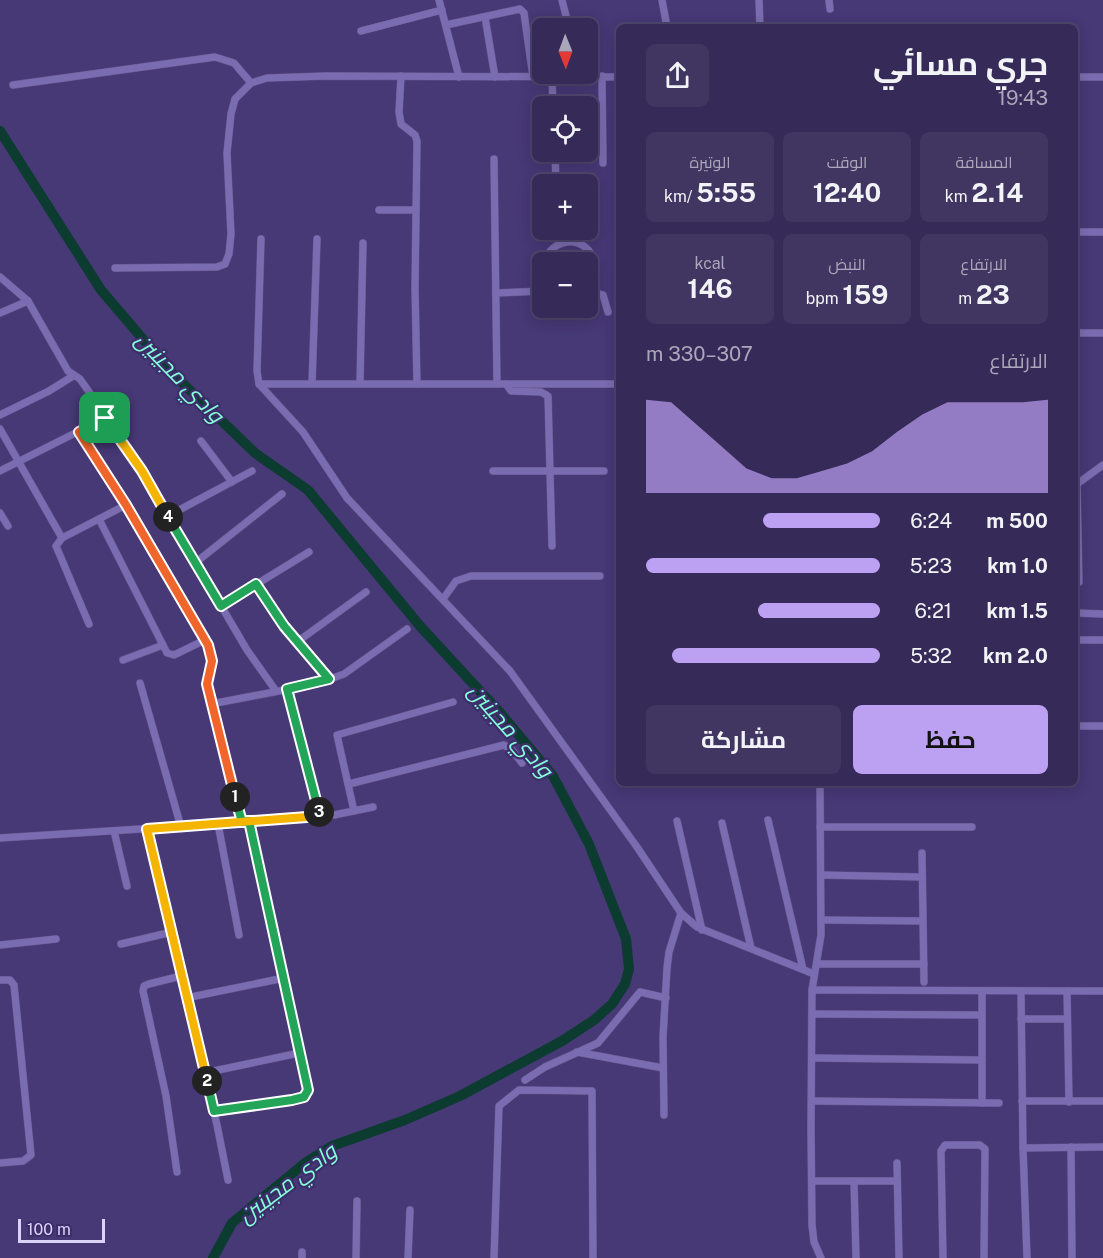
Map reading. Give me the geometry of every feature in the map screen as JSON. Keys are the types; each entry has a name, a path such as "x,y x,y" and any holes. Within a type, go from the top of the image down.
{"street":[{"path":"439,0 459,77"},
{"path":"562,0 566,18"},
{"path":"662,0 667,24"},
{"path":"759,0 759,24"},
{"path":"829,0 830,9"},
{"path":"446,25 520,9 524,13 532,70"},
{"path":"361,31 442,10"},
{"path":"484,17 495,76"},
{"path":"13,85 215,57 234,63 251,83"},
{"path":"400,76 401,123 405,129 415,135 417,141 415,288 417,384"},
{"path":"598,76 616,76"},
{"path":"602,76 603,164"},
{"path":"115,268 207,268 221,267 225,264 229,254 231,234 227,153 231,114 235,99 251,83 267,78 297,77 532,77"},
{"path":"1078,77 1103,77"},
{"path":"494,159 497,384"},
{"path":"380,210 416,210"},
{"path":"1078,232 1103,232"},
{"path":"261,239 257,371 259,384 303,432 347,498 510,671 637,847 681,913 702,930 814,974"},
{"path":"312,384 317,240"},
{"path":"549,252 560,244 570,241 578,243 588,252"},
{"path":"360,384 363,243"},
{"path":"0,277 28,301 68,371 80,379 142,471 247,650 276,691"},
{"path":"496,293 532,291"},
{"path":"598,293 603,295 608,312"},
{"path":"0,313 28,301"},
{"path":"1078,332 1103,333"},
{"path":"0,415 49,391 73,376"},
{"path":"259,384 616,384"},
{"path":"506,384 511,391 547,394 552,546"},
{"path":"0,471 105,418"},
{"path":"0,429 62,538"},
{"path":"79,432 126,505 206,640 212,655 207,678 211,704 245,822 284,978 308,1090 304,1097 214,1111"},
{"path":"201,441 232,482"},
{"path":"1078,482 1103,465"},
{"path":"168,516 252,471"},
{"path":"493,471 604,471"},
{"path":"195,563 282,494"},
{"path":"88,624 56,550 57,541 126,505"},
{"path":"0,513 8,526"},
{"path":"99,519 166,653 174,655 206,640"},
{"path":"221,606 309,552"},
{"path":"1078,571 1079,582"},
{"path":"443,599 456,581 471,576 600,576"},
{"path":"256,584 284,626 329,679"},
{"path":"297,642 366,592"},
{"path":"1078,613 1103,614"},
{"path":"211,704 287,689 344,674 407,629"},
{"path":"1078,640 1103,640"},
{"path":"123,660 163,645"},
{"path":"140,683 181,827"},
{"path":"287,689 320,816"},
{"path":"354,811 338,735 453,702"},
{"path":"1078,726 1103,726"},
{"path":"349,784 504,745 512,750 522,763"},
{"path":"820,786 821,946 812,990 812,1101 813,1235 821,1258"},
{"path":"0,838 218,825 320,816 373,807"},
{"path":"768,820 803,969"},
{"path":"677,821 702,930"},
{"path":"722,824 751,948"},
{"path":"218,825 239,935"},
{"path":"820,827 972,827"},
{"path":"147,829 214,1111 228,1180"},
{"path":"114,831 127,886"},
{"path":"922,854 924,982"},
{"path":"821,875 922,877"},
{"path":"664,1115 663,1068 669,952 681,913"},
{"path":"821,920 923,921"},
{"path":"121,944 172,932"},
{"path":"0,945 56,939"},
{"path":"817,964 924,964"},
{"path":"177,1172 166,1096 143,991 148,984 181,976"},
{"path":"186,998 284,978"},
{"path":"0,980 10,980 14,985 31,1155 23,1161 0,1163"},
{"path":"812,990 1103,991"},
{"path":"982,991 982,1103"},
{"path":"1021,991 1027,1258"},
{"path":"525,1080 597,1043 640,992 666,998"},
{"path":"1067,992 1069,1102"},
{"path":"812,1014 982,1015"},
{"path":"1021,1018 1067,1019"},
{"path":"577,1052 663,1068"},
{"path":"204,1072 299,1053"},
{"path":"812,1058 982,1060"},
{"path":"494,1258 499,1106 519,1090 592,1091 593,1258"},
{"path":"812,1101 999,1103"},
{"path":"1022,1101 1103,1101"},
{"path":"943,1258 941,1151 945,1144 980,1145 985,1149 984,1258"},
{"path":"1071,1147 1072,1258"},
{"path":"1023,1148 1103,1147"},
{"path":"897,1163 899,1258"},
{"path":"813,1181 897,1181"},
{"path":"854,1181 856,1258"},
{"path":"356,1258 357,1201"},
{"path":"408,1258 410,1210"}],"waterway":[{"name":"وادي مجينين","path":"0,131 101,290 171,372 255,453 308,490 420,626 502,715 553,776 589,844 626,939 629,969 625,984 612,1004 594,1020 562,1041 460,1096 405,1120 332,1146 305,1163 232,1223 213,1258"}],"route":[{"path":"105,418 79,432 126,505 212,655 207,684 242,822 249,821 262,887 279,951 308,1090 304,1097 214,1111 147,829 218,825 242,822 258,820 320,816 287,689 316,684 329,679 284,626 256,584 221,606 142,471 105,418"}]}
